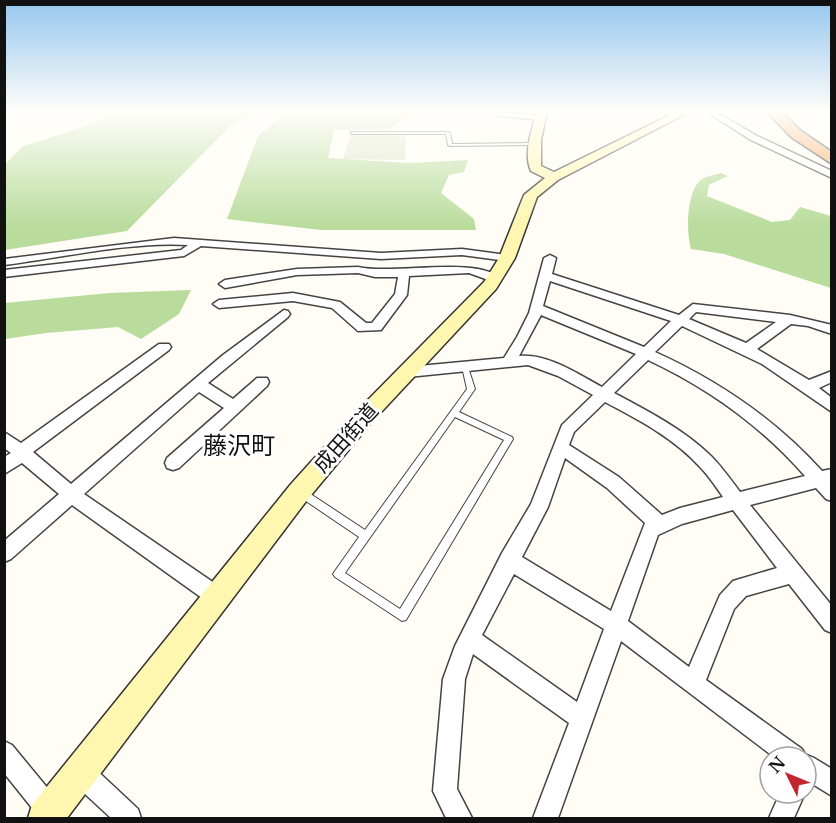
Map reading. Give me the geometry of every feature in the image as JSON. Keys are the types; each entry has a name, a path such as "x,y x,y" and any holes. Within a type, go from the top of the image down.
{"street":[{"path":"536,150 533,163 535,168 554,177"},
{"name":"成田街道","path":"48,815 299,492 358,424 454,324 494,278 507,258 531,195 554,177 607,150"},
{"path":"780,150 831,175"},
{"path":"4,262 143,243 199,243 381,256 462,252 507,258"},
{"path":"4,274 184,253 199,243"},
{"path":"507,363 518,349 538,309 550,258"},
{"path":"225,284 297,272 358,270 375,274 470,270 494,278"},
{"path":"219,304 293,297 336,305 363,328 376,327 401,295 405,273"},
{"path":"546,276 681,319 746,350 808,387 831,406"},
{"path":"459,819 445,791 454,678 469,638 539,507 567,429 693,308 790,320 831,330"},
{"path":"538,309 647,352 733,402 786,444 827,483"},
{"path":"4,554 198,384 284,314"},
{"path":"746,350 790,320"},
{"path":"4,467 164,347"},
{"path":"408,372 529,360 563,372 657,423 680,439 706,462 831,623"},
{"path":"808,387 831,376"},
{"path":"172,463 262,382"},
{"path":"198,384 234,407"},
{"path":"4,438 72,495 216,596"},
{"path":"561,448 609,477 636,499 659,525"},
{"path":"546,819 651,529 680,516 736,501 827,483"},
{"path":"509,560 616,625 777,745"},
{"path":"693,684 727,602 740,588 793,573"},
{"path":"469,638 582,718"},
{"path":"4,753 48,815"},
{"path":"81,773 129,819"},
{"path":"818,775 831,784"},
{"path":"781,819 787,805"}],"lane":[{"path":"454,414 509,439 402,616 338,574 471,389 465,367"},
{"path":"299,492 366,536"}],"green space":[{"path":"19,150 206,150 127,231 5,250 5,164"},
{"path":"253,150 330,150 328,158 409,163 468,160 464,172 449,175 441,193 474,219 476,230 321,230 227,219"},
{"path":"346,150 405,150 405,160 343,159"},
{"path":"721,173 728,176 709,185 707,196 772,222 790,220 800,207 831,216 831,288 724,254 691,249 688,223 693,192 702,179"},
{"path":"191,290 179,314 141,339 118,327 5,339 5,303 109,293"}],"district":[{"name":"藤沢町","path":"239,446"}]}
